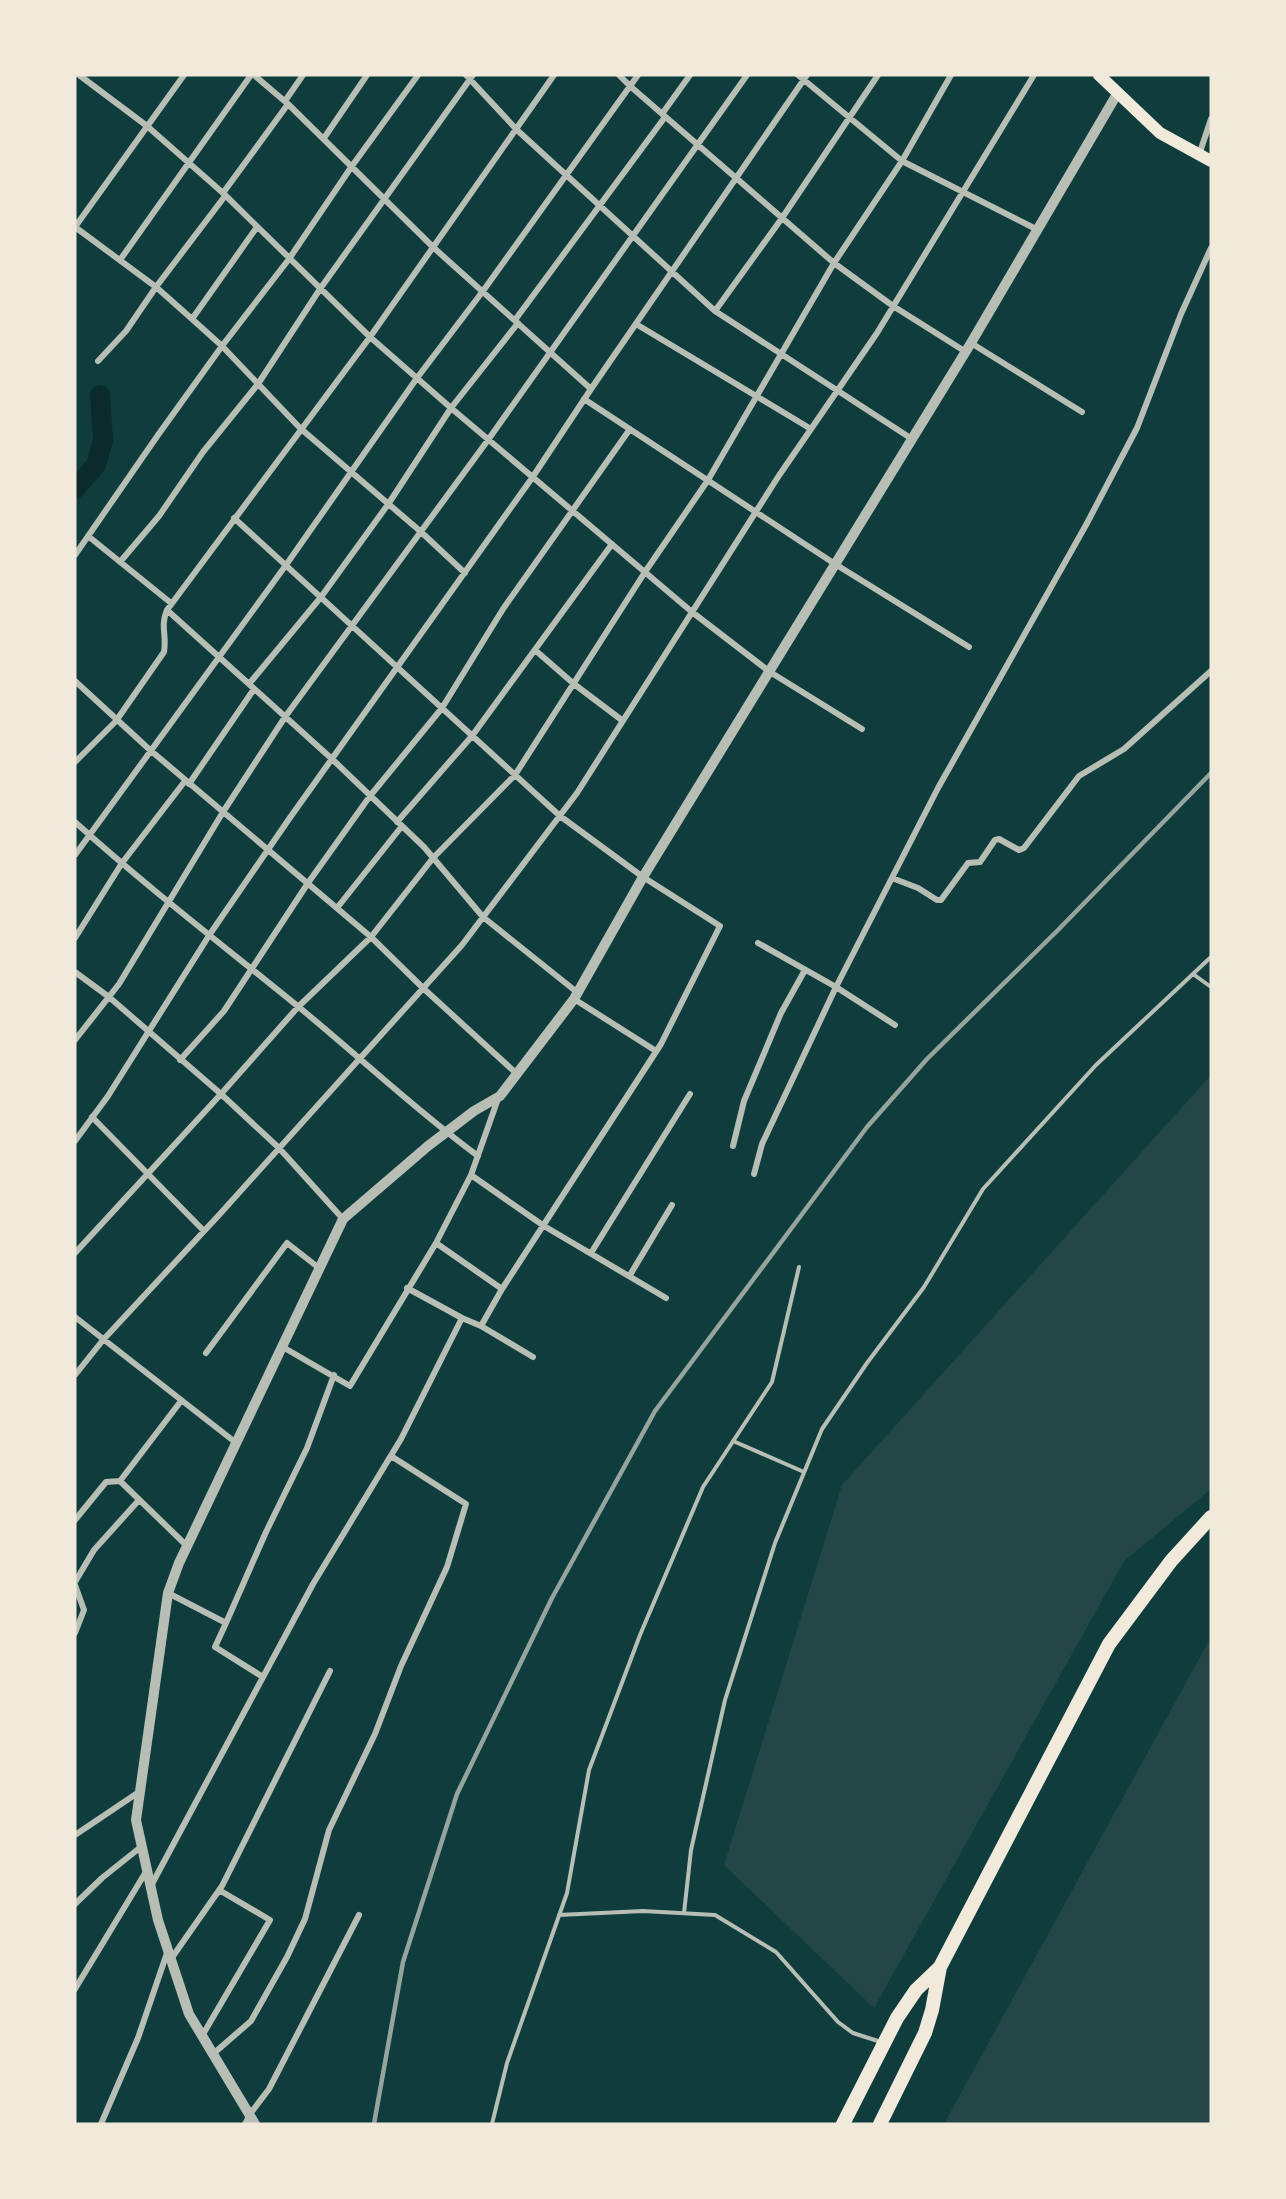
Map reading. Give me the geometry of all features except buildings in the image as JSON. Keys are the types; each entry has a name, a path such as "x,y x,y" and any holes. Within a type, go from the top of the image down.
{"main road":[{"path":"1099,75 1160,133 1211,161"},
{"path":"843,2124 897,2018 916,1990 939,1967 1109,1644 1171,1561 1211,1517"},
{"path":"880,2124 925,2033 932,2010 939,1967"}],"street":[{"path":"79,75 147,126 224,194 370,337 532,478 692,612 770,672 862,729"},
{"path":"184,75 75,227 156,287 222,346 300,429 389,503 465,573"},
{"path":"120,260 252,75 286,102 324,138 434,248 591,388"},
{"path":"98,362 126,331 224,194 303,75"},
{"path":"324,138 367,75"},
{"path":"75,555 222,346 289,259 352,166 418,75"},
{"path":"75,762 116,721 164,652 162,622 171,603 370,337 554,75"},
{"path":"619,75 834,263 893,306 1082,412"},
{"path":"75,855 286,565 417,378 483,291 638,75"},
{"path":"75,938 122,863 187,782 251,686 321,597 389,503 451,408 517,322 664,116 690,75"},
{"path":"75,1040 119,984 223,812 285,717 488,440 747,75"},
{"path":"715,311 782,218 878,75"},
{"path":"75,1253 298,1007 371,937 433,858 514,775 645,572 708,480 834,263 902,161 951,75"},
{"path":"75,1375 103,1340 462,945 577,793 756,512 893,306 1034,75"},
{"path":"120,562 159,516 203,452 258,384 321,288 470,76 517,130 715,311 912,440"},
{"path":"75,1141 149,1033 210,934 268,849 532,478 591,388 737,179 803,77 902,161 1038,230"},
{"path":"281,1346 350,1386 436,1243 471,1175 500,1096 576,996 643,877 968,348 1117,94"},
{"path":"1199,155 1211,120"},
{"path":"192,319 257,227"},
{"path":"754,1174 762,1144 836,987 938,788 1086,525 1137,428 1181,314 1211,248"},
{"path":"636,324 811,429"},
{"path":"584,399 835,564 969,646"},
{"path":"180,1060 224,1011 308,883 370,796 442,708 503,609 630,429"},
{"path":"234,518 560,816 643,877 720,926 656,1052 502,1289 481,1326"},
{"path":"88,536 171,603"},
{"path":"338,908 399,824 472,736 612,544"},
{"path":"167,610 332,759 399,824 433,858 483,917 576,996 656,1052"},
{"path":"535,650 574,684 623,721"},
{"path":"892,878 941,900 968,863 980,862 995,840 999,839 1018,850 1024,848 1079,776 1124,749 1211,671"},
{"path":"75,681 116,721 371,937 517,1074"},
{"path":"75,822 447,1133 478,1156"},
{"path":"758,943 836,987 895,1025"},
{"path":"733,1146 744,1101 781,1013 805,970"},
{"path":"75,972 109,997 221,1094 279,1148 343,1219"},
{"path":"591,1253 690,1094"},
{"path":"250,2121 189,2014 158,1920 136,1820 168,1593 235,1442 343,1219 428,1146 500,1096"},
{"path":"92,1117 204,1231"},
{"path":"471,1175 544,1226 630,1275 666,1299"},
{"path":"630,1275 672,1205"},
{"path":"206,1353 287,1243 319,1268"},
{"path":"436,1243 502,1289"},
{"path":"407,1288 481,1326 533,1357"},
{"path":"75,1317 235,1442"},
{"path":"151,1885 313,1584 391,1456 462,1318"},
{"path":"263,1677 215,1647 266,1532 307,1448 334,1376"},
{"path":"75,1520 106,1482 120,1481 181,1401"},
{"path":"213,2054 251,2021 305,1919 329,1830 375,1734 401,1666 447,1567 466,1504 391,1456"},
{"path":"120,1481 187,1546"},
{"path":"75,1633 84,1610 75,1583 94,1550 139,1500"},
{"path":"168,1593 226,1623"},
{"path":"101,2124 138,2038 169,1955 219,1890 330,1671"},
{"path":"75,1835 140,1791"},
{"path":"75,1904 102,1878 142,1846"},
{"path":"75,1989 147,1870"},
{"path":"202,2036 270,1920 219,1890"},
{"path":"250,2121 269,2089 359,1915"}],"lane":[{"path":"684,1913 691,1850 725,1700 775,1543 822,1430 867,1363 924,1287 983,1189 1096,1065 1211,957"},
{"path":"1193,974 1211,987"},
{"path":"492,2124 507,2063 567,1893 589,1770 640,1635 703,1487 772,1382 799,1268"},
{"path":"734,1441 804,1472"},
{"path":"559,1915 643,1911 715,1916 776,1952 838,2022 853,2032 884,2044"}],"shaded area":[{"path":"1211,1075 1211,1489 1124,1561 874,2008 724,1865 842,1485"},
{"path":"1211,1637 1211,2124 944,2124"}],"waterway":[{"path":"75,489 96,465 103,440 100,395"}],"railway":[{"path":"374,2124 403,1962 457,1794 552,1598 655,1411 867,1127 927,1059 1058,930 1211,773"}]}
